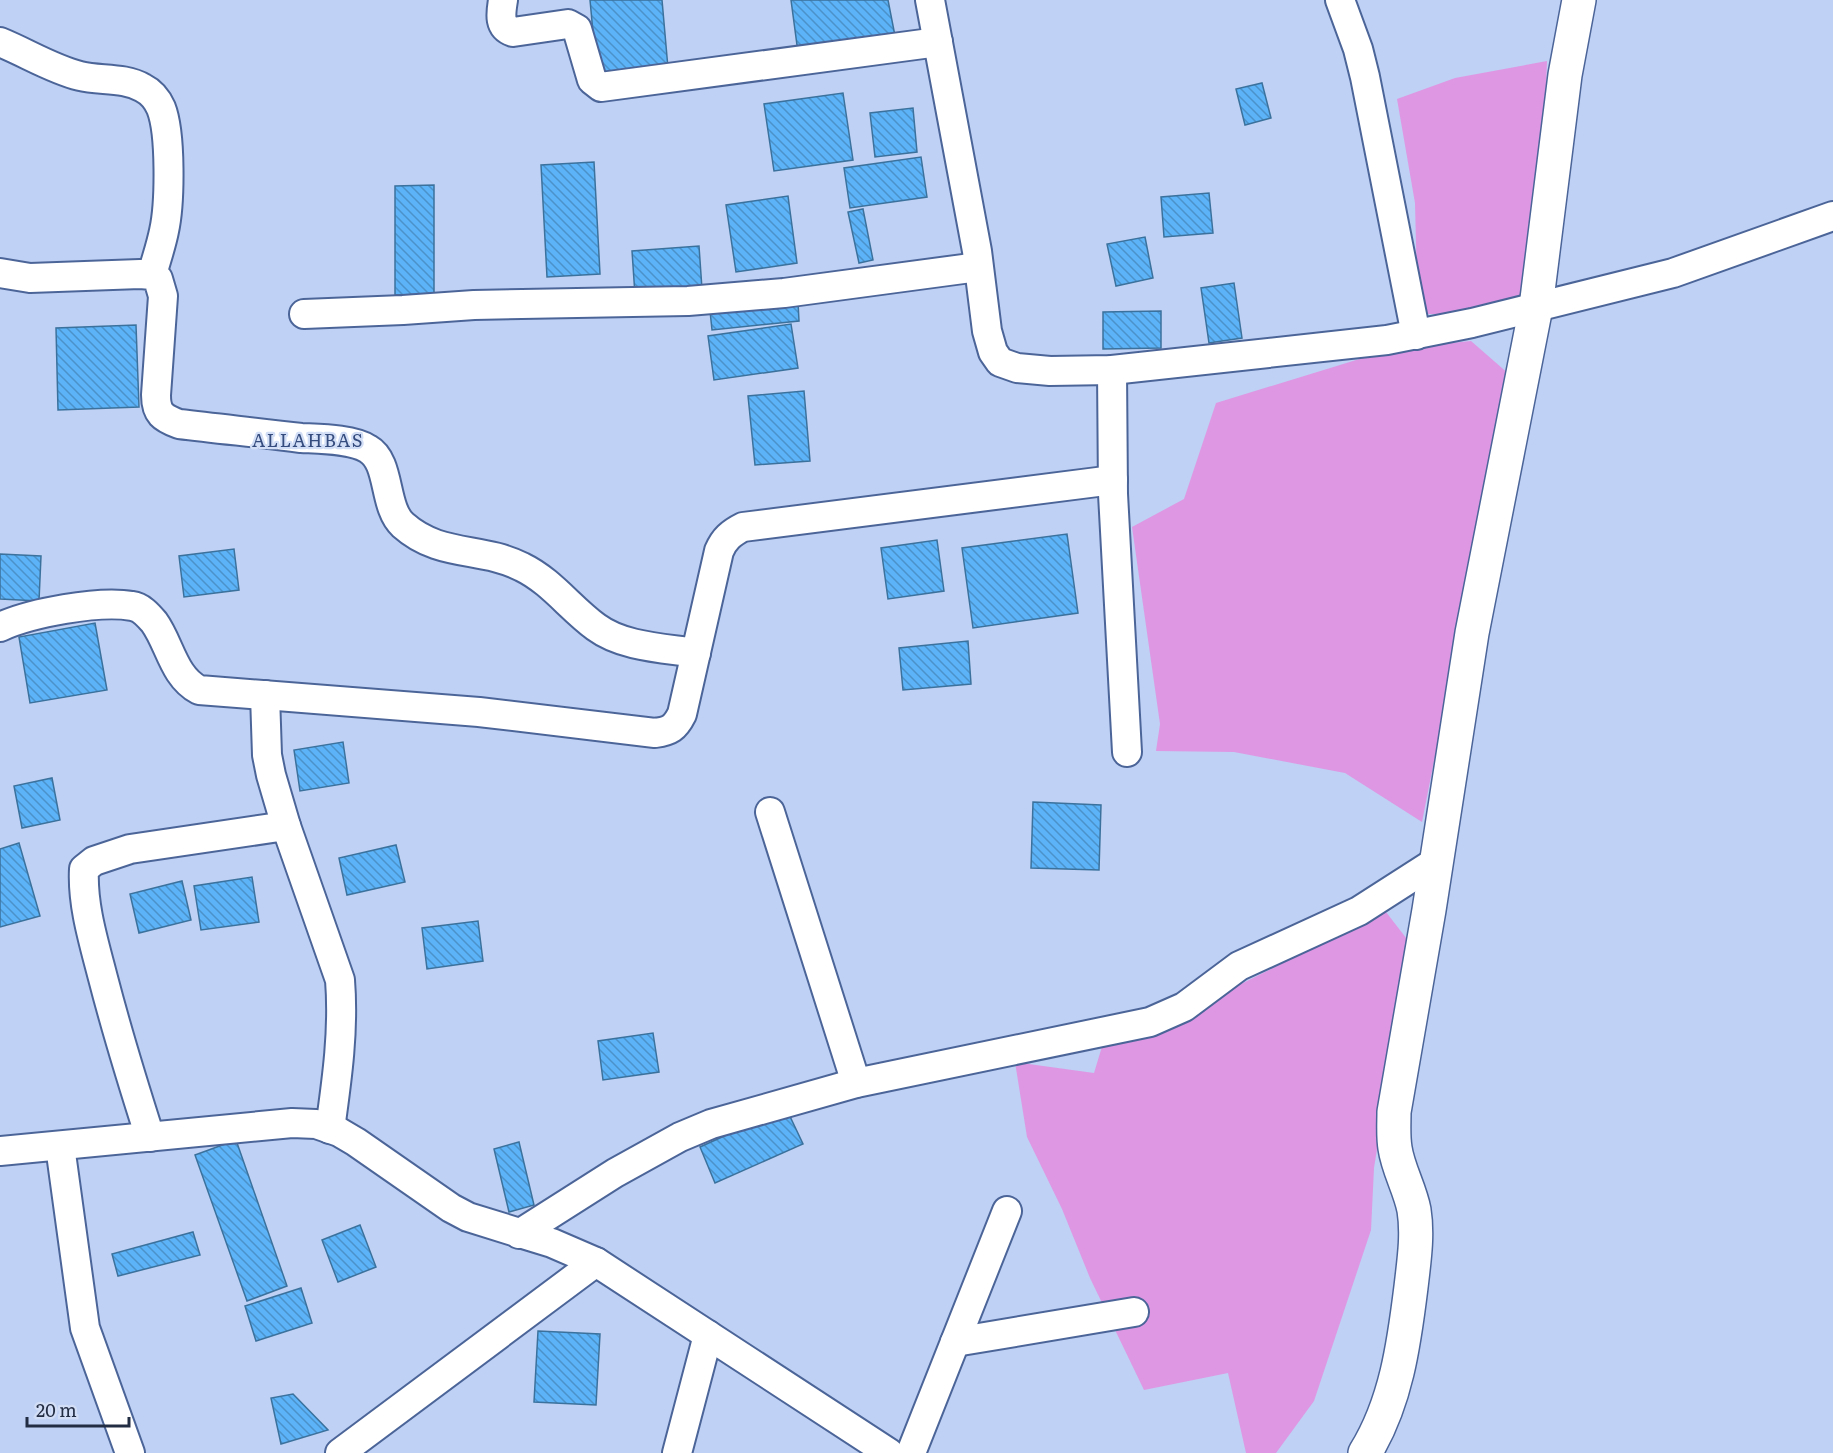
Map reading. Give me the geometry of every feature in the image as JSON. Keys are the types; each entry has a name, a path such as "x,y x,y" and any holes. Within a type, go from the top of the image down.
{"street":[{"path":"503,0 501,17 507,30 513,32 568,24 577,29 592,80 601,87 938,42"},
{"path":"930,0 977,251 987,332 993,352 1000,362 1017,368 1050,371 1113,370 1387,340 1536,307 1673,273 1833,216"},
{"path":"1340,0 1358,49 1365,77 1416,334"},
{"path":"1365,1453 1380,1427 1388,1405 1407,1322 1416,1226 1413,1207 1395,1150 1394,1123 1400,1074 1437,861 1472,633 1536,307 1565,75 1579,0"},
{"path":"0,42 59,70 82,77 128,82 142,87 154,96 161,108 165,126 168,202 164,231 152,275"},
{"path":"304,314 403,310 474,304 688,301 784,293 978,267"},
{"path":"0,273 30,278 152,275 158,279 163,296 156,395 156,405 162,415 179,424 330,440 365,447 376,455 397,518 423,541 449,549 506,560 522,567 543,579 596,627 613,637 627,642 696,653"},
{"path":"1113,370 1113,480 1118,621 1127,752"},
{"path":"0,627 89,605 133,606 145,612 154,622 177,669 190,685 199,690 479,712 655,733 668,731 676,725 682,714 719,551 723,541 732,532 743,527 1113,480"},
{"path":"265,695 267,755 286,826 340,980 343,998 341,1040 330,1129"},
{"path":"770,812 856,1083"},
{"path":"150,1137 123,1052 96,951 83,888 84,869 94,861 130,849 286,826"},
{"path":"519,1234 615,1173 680,1137 711,1124 856,1083 1150,1022 1184,1007 1239,966 1359,911 1437,861"},
{"path":"0,1151 292,1123 316,1124 356,1142 468,1217 552,1243 596,1262 889,1453"},
{"path":"60,1146 85,1328 130,1453"},
{"path":"911,1453 1007,1211"},
{"path":"340,1453 596,1262"},
{"path":"955,1341 1134,1312"},
{"path":"677,1453 708,1335"}],"shaded area":[{"path":"1547,61 1543,168 1521,299 1456,314 1425,314 1417,283 1415,203 1397,99 1455,78"},
{"path":"1471,341 1510,375 1422,822 1345,773 1234,752 1156,751 1160,724 1132,527 1184,499 1216,403 1392,349"},
{"path":"1386,912 1410,943 1374,1168 1371,1230 1314,1401 1276,1453 1246,1453 1228,1373 1144,1390 1090,1278 1062,1209 1027,1137 1015,1062 1094,1073 1107,1030 1243,983"}],"building":[{"path":"590,0 662,0 668,68 597,75"},
{"path":"791,0 888,0 896,41 799,60"},
{"path":"1262,83 1271,118 1245,125 1236,89"},
{"path":"843,93 853,160 774,171 764,104"},
{"path":"913,108 917,152 875,157 870,113"},
{"path":"921,157 927,197 850,208 844,168"},
{"path":"594,162 600,274 547,277 541,165"},
{"path":"434,185 434,294 395,295 395,186"},
{"path":"1209,193 1213,233 1164,237 1161,197"},
{"path":"788,196 797,263 736,272 726,205"},
{"path":"863,209 873,260 859,263 848,212"},
{"path":"1145,237 1153,278 1116,286 1107,244"},
{"path":"699,246 702,289 635,295 632,251"},
{"path":"1234,283 1242,338 1209,343 1201,288"},
{"path":"798,302 799,321 712,330 710,311"},
{"path":"1161,311 1161,348 1103,349 1103,312"},
{"path":"791,324 798,368 714,380 708,336"},
{"path":"136,325 139,407 58,410 56,328"},
{"path":"804,391 810,461 755,465 748,396"},
{"path":"1067,534 1078,613 973,628 962,548"},
{"path":"937,540 944,591 888,599 881,548"},
{"path":"234,549 239,590 184,597 179,556"},
{"path":"0,554 41,556 39,601 0,599"},
{"path":"95,623 107,690 30,703 19,637"},
{"path":"968,641 971,684 903,690 899,648"},
{"path":"343,742 349,783 300,791 294,750"},
{"path":"52,778 60,820 22,828 14,786"},
{"path":"1033,802 1101,805 1099,870 1031,868"},
{"path":"19,843 40,916 0,927 0,849"},
{"path":"396,845 405,882 347,895 339,858"},
{"path":"252,877 259,922 201,930 194,886"},
{"path":"182,881 191,920 139,933 130,894"},
{"path":"478,921 483,961 427,969 422,928"},
{"path":"653,1033 659,1072 603,1080 598,1041"},
{"path":"786,1108 803,1144 715,1183 700,1147"},
{"path":"236,1140 287,1286 247,1301 195,1155"},
{"path":"519,1142 534,1205 509,1212 494,1149"},
{"path":"360,1225 376,1267 338,1282 322,1240"},
{"path":"193,1232 200,1255 118,1276 112,1254"},
{"path":"301,1288 312,1323 256,1341 245,1306"},
{"path":"538,1331 600,1334 596,1405 534,1402"},
{"path":"293,1394 328,1430 281,1444 271,1398"}],"district":[{"name":"ALLAHBAS","path":"308,441"}]}
